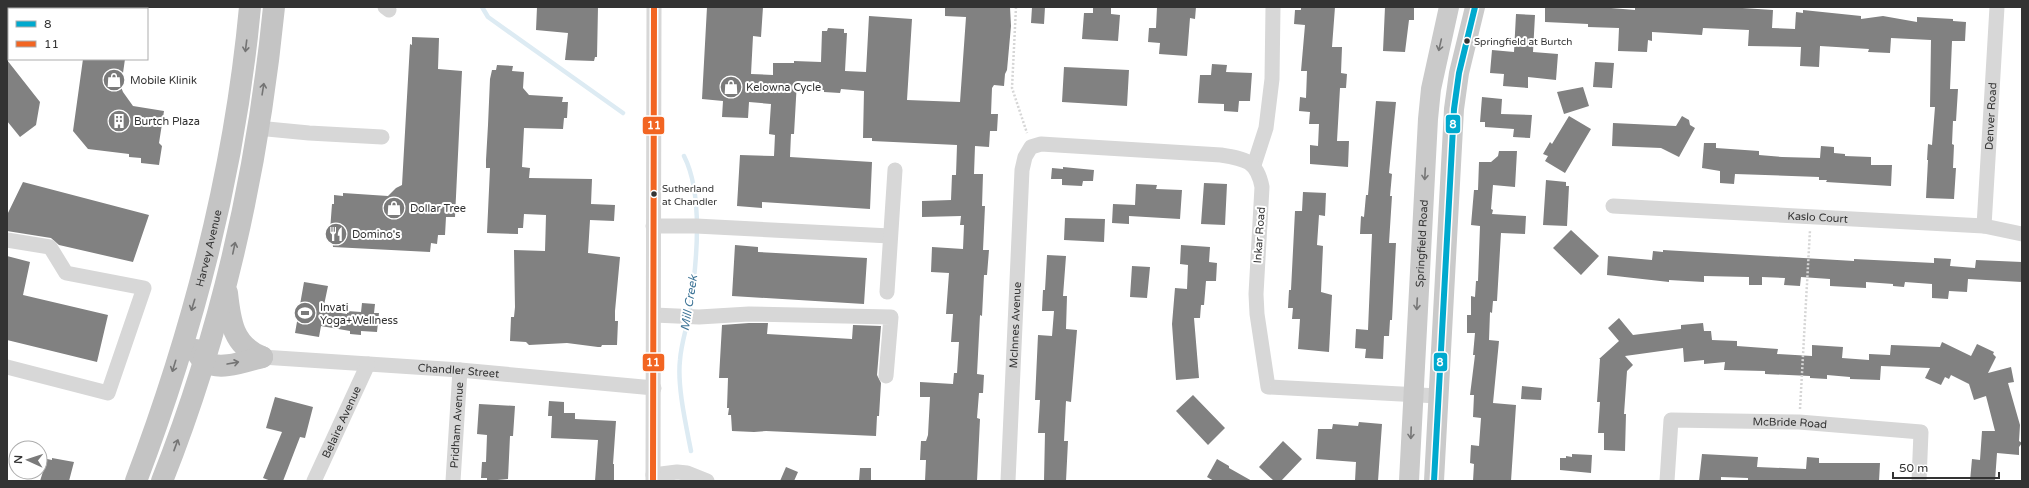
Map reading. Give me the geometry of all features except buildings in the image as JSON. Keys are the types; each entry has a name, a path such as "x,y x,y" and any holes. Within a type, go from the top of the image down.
{"highway":[{"name":"Harvey Avenue","path":"136,481 151,441 200,282 224,182 246,45 250,7"},
{"path":"162,481 177,443 204,362 226,286 249,180 270,47 274,7"},
{"path":"226,286 230,319 235,333 242,344 252,353 262,357"},
{"path":"186,329 194,347 204,362 213,365 230,364 262,357"}],"main road":[{"name":"Springfield Road","path":"1409,481 1412,395 1428,112 1431,89 1449,7"},
{"path":"1434,481 1454,109 1459,73 1475,7"}],"street":[{"path":"654,7 653,478 677,472 687,473 707,481"},
{"path":"1031,147 1041,144 1055,144 1221,155 1244,160 1254,165 1266,128 1272,79 1273,7"},
{"name":"Denver Road","path":"1984,226 1997,7"},
{"path":"257,128 309,133 382,136"},
{"name":"McInnes Avenue","path":"1008,481 1022,170 1025,157 1031,147"},
{"name":"Inkar Road","path":"1254,165 1260,175 1262,187 1256,314 1268,387 1438,396"},
{"path":"887,292 895,170"},
{"name":"Kaslo Court","path":"1613,206 1984,226 2022,234"},
{"path":"653,226 704,226 890,236"},
{"path":"7,240 50,247 66,273 144,288 108,393 7,367"},
{"path":"654,315 698,317 750,314 891,317 886,376"},
{"name":"Chandler Street","path":"262,357 460,370 654,388"},
{"name":"Belaire Avenue","path":"314,481 368,364"},
{"name":"Pridham Avenue","path":"453,481 460,370"},
{"name":"McBride Road","path":"1667,481 1671,420 1799,422 1921,432 1918,481"}],"path":[{"path":"1016,7 1012,88 1031,147"},
{"path":"1799,422 1810,216"}],"waterway":[{"name":"Mill Creek","path":"482,7 488,17 623,113"},
{"name":"Mill Creek","path":"684,156 691,173 697,213 694,277 689,315 681,349 679,370 682,406 691,451"}],"transit line":[{"name":"11","path":"653,481 654,7"},
{"name":"8","path":"1434,481 1454,109 1459,73 1475,7"}],"place":[{"name":"Springfield at Burtch","path":"1467,41"},
{"name":"Mobile Klinik","path":"114,80"},
{"name":"Kelowna Cycle","path":"731,87"},
{"name":"Burtch Plaza","path":"119,121"},
{"name":"Sutherland at Chandler","path":"654,194"},
{"name":"Dollar Tree","path":"394,208"},
{"name":"Domino's","path":"336,234"},
{"name":"Invati Yoga+Wellness","path":"305,313"}]}
